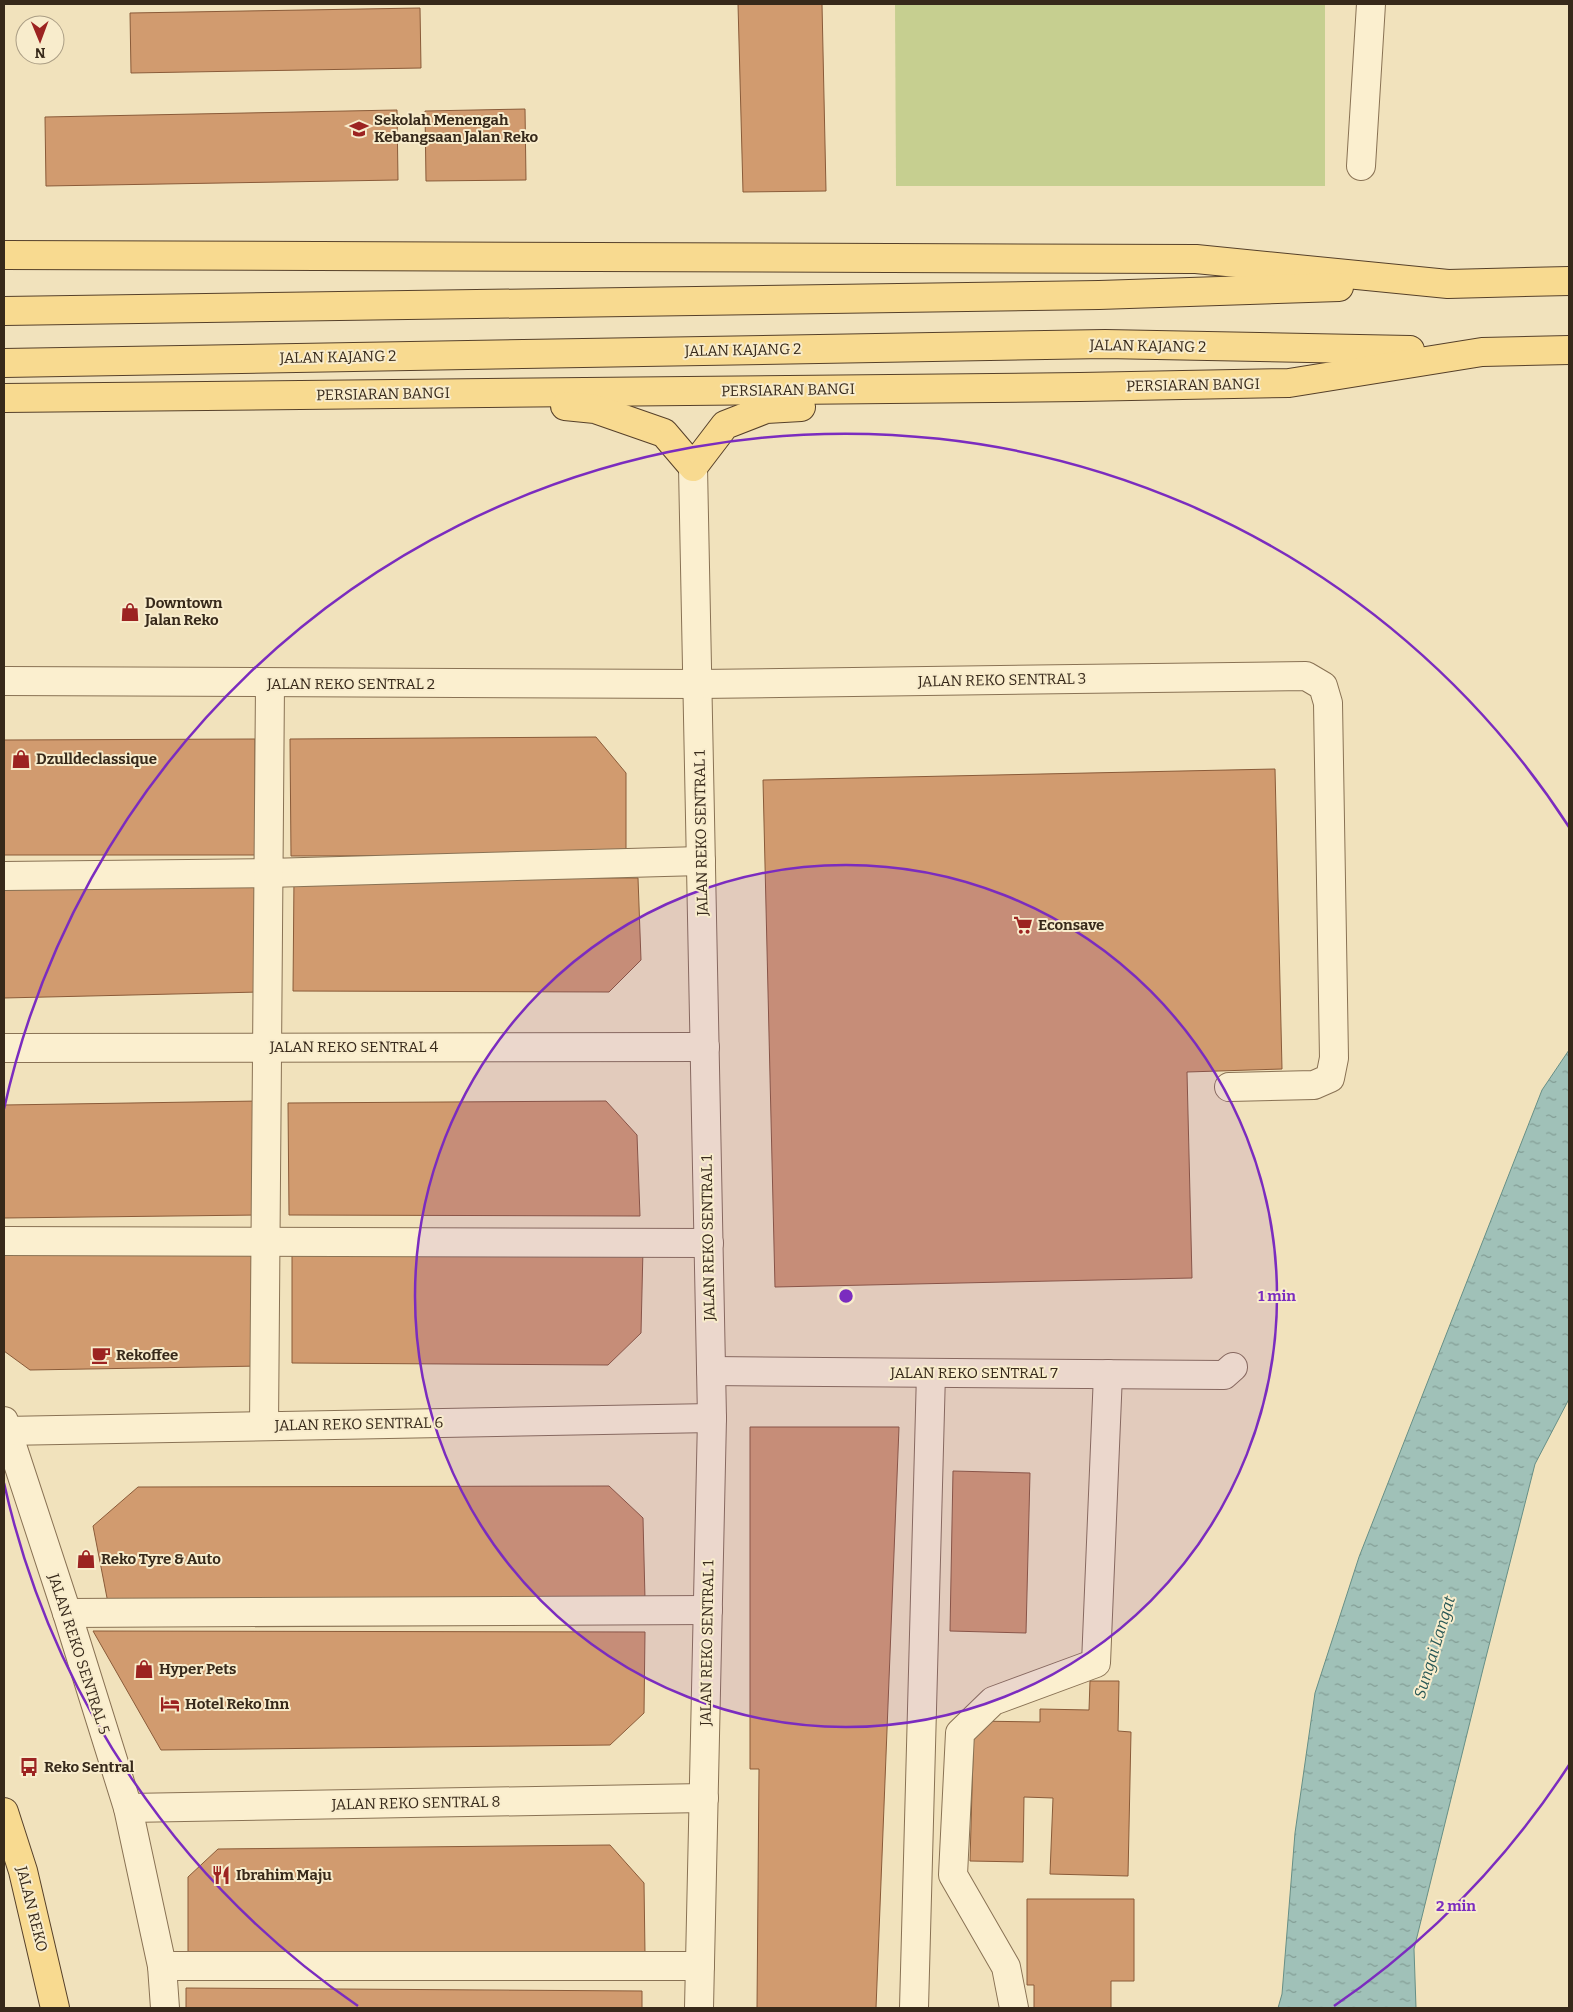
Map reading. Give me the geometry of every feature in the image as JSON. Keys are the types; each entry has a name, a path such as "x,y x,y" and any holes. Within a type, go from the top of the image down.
{"main road":[{"path":"4,255 1196,259 1448,284"},
{"path":"4,311 1100,295 1569,281"},
{"name":"JALAN KAJANG 2","path":"4,363 1104,344 1482,352"},
{"name":"PERSIARAN BANGI","path":"4,398 1080,387 1288,383 1482,352 1569,350"},
{"path":"389,394 595,408 664,433 693,467 726,425 766,408 995,400 1080,387"},
{"name":"JALAN REKO","path":"4,1812 23,1871 55,2008"}],"street":[{"path":"1362,166 1371,4"},
{"name":"JALAN REKO SENTRAL 1","path":"693,467 712,1418 699,2008"},
{"name":"JALAN REKO SENTRAL 3","path":"698,684 1306,676 1323,686 1328,703 1334,1058 1330,1078 1314,1085 1229,1087"},
{"name":"JALAN REKO SENTRAL 2","path":"4,681 270,684 698,684"},
{"path":"264,1426 270,684"},
{"path":"4,876 268,873 701,861"},
{"name":"JALAN REKO SENTRAL 4","path":"4,1048 705,1047"},
{"path":"4,1241 709,1243"},
{"name":"JALAN REKO SENTRAL 7","path":"711,1371 1224,1375 1233,1367"},
{"path":"914,2008 931,1373"},
{"path":"1014,2008 1006,1967 953,1876 960,1733 993,1701 1096,1663 1108,1374"},
{"name":"JALAN REKO SENTRAL 6","path":"4,1429 712,1418"},
{"name":"JALAN REKO SENTRAL 5","path":"4,1429 67,1613 128,1808 162,1966 165,2008"},
{"path":"67,1613 708,1610"},
{"name":"JALAN REKO SENTRAL 8","path":"128,1808 704,1798"},
{"path":"162,1966 700,1966"}],"green space":[{"path":"895,4 1325,4 1325,186 896,186"}],"water":[{"name":"Sungai Langat","path":"1569,1050 1569,1399 1535,1464 1483,1669 1414,1949 1416,2008 1278,2008 1282,1994 1295,1833 1315,1693 1359,1557 1542,1090"}],"building":[{"path":"738,4 822,4 826,191 743,192"},
{"path":"420,8 421,68 131,73 130,13"},
{"path":"525,109 526,180 426,181 425,111"},
{"path":"397,110 398,180 46,186 45,117"},
{"path":"596,737 626,773 626,855 291,856 290,739"},
{"path":"255,739 255,855 4,855 4,740"},
{"name":"Econsave","path":"1275,769 1282,1069 1187,1072 1192,1278 775,1287 763,780"},
{"path":"259,877 260,992 4,998 4,882"},
{"path":"294,877 638,878 641,960 609,992 293,991"},
{"path":"259,1101 259,1215 4,1218 4,1105"},
{"path":"606,1101 637,1135 640,1216 289,1215 288,1103"},
{"path":"260,1249 261,1366 30,1370 4,1351 4,1255"},
{"path":"292,1249 643,1249 641,1333 608,1365 292,1363"},
{"path":"750,1427 899,1427 876,2008 757,2008 759,1769 750,1769"},
{"path":"953,1471 1030,1473 1026,1633 950,1631"},
{"path":"609,1486 643,1518 645,1599 108,1603 93,1526 138,1487"},
{"path":"93,1631 645,1632 644,1713 610,1745 161,1750"},
{"path":"1090,1681 1119,1681 1118,1731 1131,1732 1128,1876 1050,1874 1053,1798 1024,1797 1023,1862 970,1861 974,1721 1040,1722 1040,1709 1089,1710"},
{"path":"610,1845 644,1883 645,1954 188,1959 188,1877 218,1849"},
{"path":"1027,1899 1134,1899 1134,1981 1111,1981 1111,2008 1034,2008 1034,1985 1027,1985"},
{"path":"186,1988 642,1991 642,2008 186,2008"}],"place":[{"name":"Sekolah Menengah Kebangsaan Jalan Reko","path":"359,129"},
{"name":"Downtown Jalan Reko","path":"130,612"},
{"name":"Dzulldeclassique","path":"21,759"},
{"name":"Econsave","path":"1023,925"},
{"name":"Rekoffee","path":"101,1355"},
{"name":"Reko Tyre & Auto","path":"86,1559"},
{"name":"Hyper Pets","path":"144,1669"},
{"name":"Hotel Reko Inn","path":"170,1704"},
{"name":"Reko Sentral","path":"29,1767"},
{"name":"Ibrahim Maju","path":"221,1875"}]}
